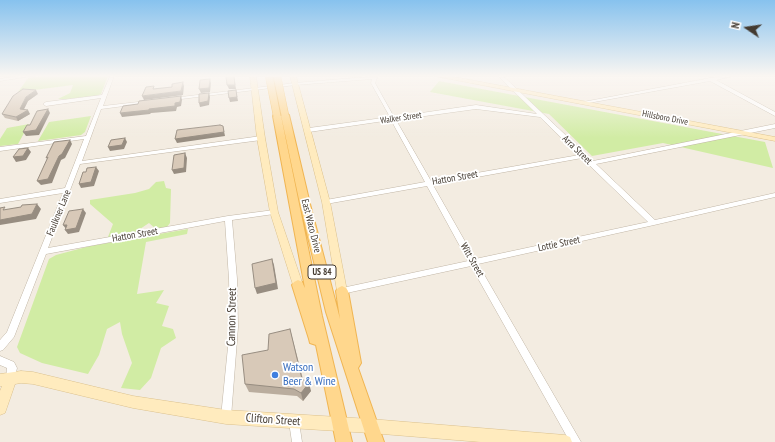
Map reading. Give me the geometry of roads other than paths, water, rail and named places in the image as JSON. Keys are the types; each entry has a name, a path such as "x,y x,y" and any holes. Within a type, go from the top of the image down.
{"main road":[{"path":"255,97 274,212 328,373"},
{"name":"East Waco Drive","path":"275,97 305,204 332,312 376,442"},
{"name":"East Waco Drive","path":"279,97 281,115 328,373 344,442"},
{"name":"East Waco Drive","path":"299,97 309,130 326,202 342,291"},
{"name":"Hillsboro Drive","path":"549,97 775,139"},
{"path":"342,291 359,393"},
{"name":"Clifton Street","path":"5,379 22,377 33,378 133,402 226,417 370,426 565,442"},
{"path":"0,408 5,379"}],"street":[{"path":"46,104 99,97"},
{"name":"Faulkner Lane","path":"0,347 11,334 104,97"},
{"path":"169,100 198,97"},
{"name":"Witt Street","path":"381,97 473,263 576,442"},
{"name":"Arra Street","path":"521,97 654,223"},
{"path":"583,103 618,97"},
{"path":"742,97 775,114"},
{"path":"100,108 154,101"},
{"name":"Walker Street","path":"309,130 476,107 541,116"},
{"path":"591,163 775,126"},
{"path":"0,149 88,137"},
{"path":"78,163 261,138"},
{"name":"Hatton Street","path":"326,202 584,156"},
{"path":"0,201 68,190"},
{"name":"Lottie Street","path":"342,291 654,223 775,194"},
{"name":"Hatton Street","path":"43,252 228,218 274,212"},
{"name":"Cannon Street","path":"226,417 234,327 233,279 228,218"},
{"path":"0,360 11,365 12,368 5,379"},
{"path":"294,422 297,442"}],"place":[{"name":"Watson Beer & Wine","path":"275,375"}]}
